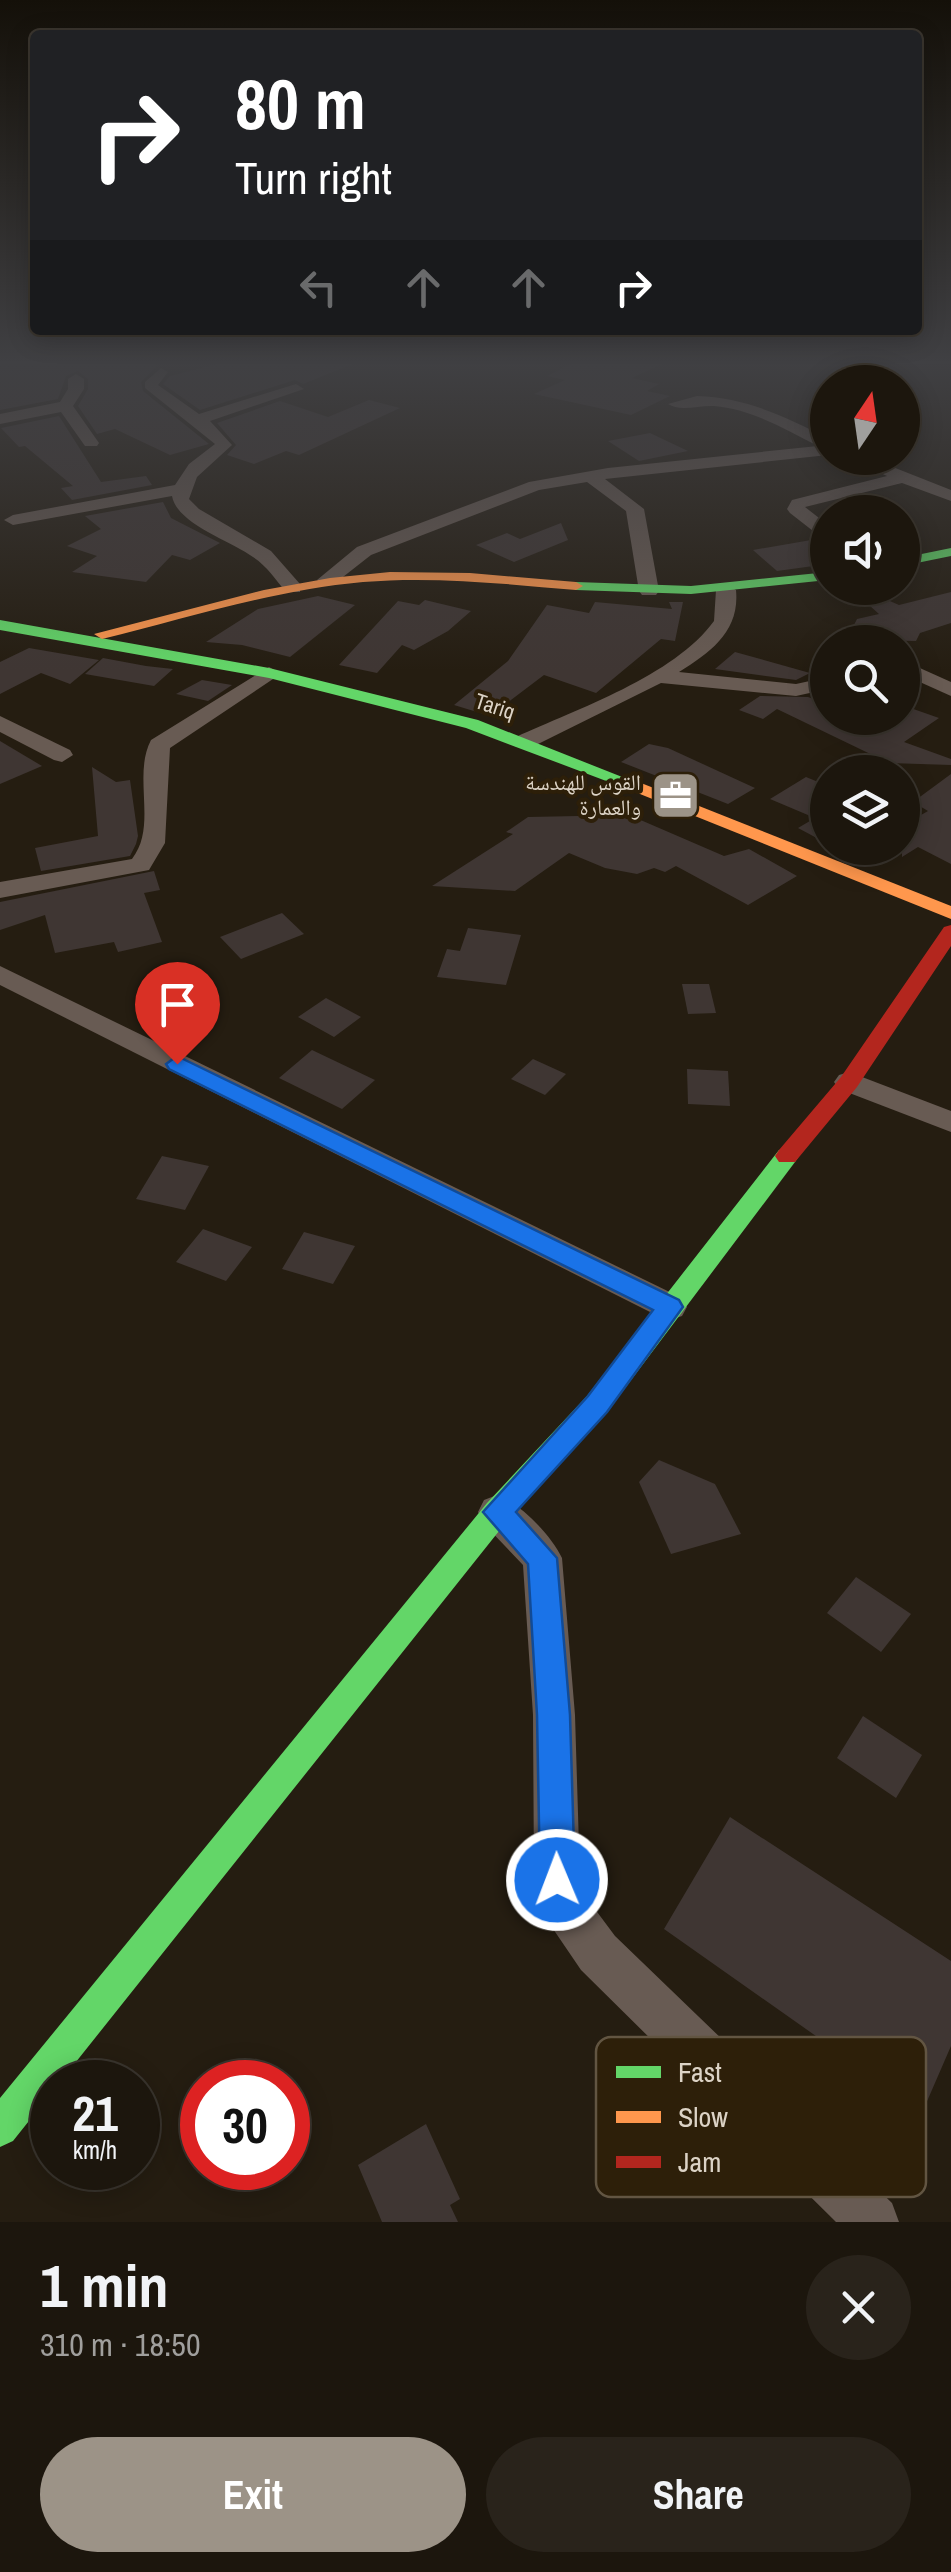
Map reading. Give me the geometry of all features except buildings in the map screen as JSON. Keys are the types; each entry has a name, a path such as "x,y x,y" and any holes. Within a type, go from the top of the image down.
{"street":[{"path":"200,464 180,489 180,500 192,513 254,548 293,588"},
{"path":"328,580 364,551 535,486 695,464"},
{"path":"899,475 951,496"},
{"path":"590,476 635,509 649,591"},
{"path":"833,495 904,477"},
{"path":"13,520 180,489"},
{"path":"810,501 798,504 796,509 810,521"},
{"path":"920,556 951,552"},
{"path":"82,638 328,580 468,578 649,591 726,590 810,578"},
{"path":"524,742 661,677 718,630 727,605 726,590"},
{"name":"Tariq","path":"0,625 269,673 408,706 524,742 951,913"},
{"path":"0,650 43,632"},
{"path":"0,890 140,865 150,858 154,844 154,762 159,745 269,673"},
{"path":"920,675 951,690"},
{"path":"661,677 796,690 810,686"},
{"path":"0,723 62,755"},
{"path":"0,2128 497,1512 597,1404 737,1217 849,1082 951,931"},
{"path":"0,974 670,1307"},
{"path":"849,1082 951,1122"},
{"path":"497,1512 542,1558 554,1715 557,1880 562,1904 598,1954 683,2037"},
{"path":"848,2197 874,2222"}],"traffic: fast":[{"path":"920,558 951,552"},
{"path":"576,586 691,590 810,578"},
{"path":"0,625 269,673 472,724 636,786"},
{"path":"0,2128 497,1512 597,1404 787,1156"}],"traffic: slow":[{"path":"102,634 264,594 363,578 443,576 576,586"},
{"path":"636,786 951,913"}],"traffic: jam":[{"path":"787,1156 849,1082 951,931"}],"place":[{"name":"القوس للهندسة والعمارة","path":"676,795"}],"route":[{"path":"177,1064 670,1307 597,1404 497,1512 542,1558 554,1715 557,1880"}]}
